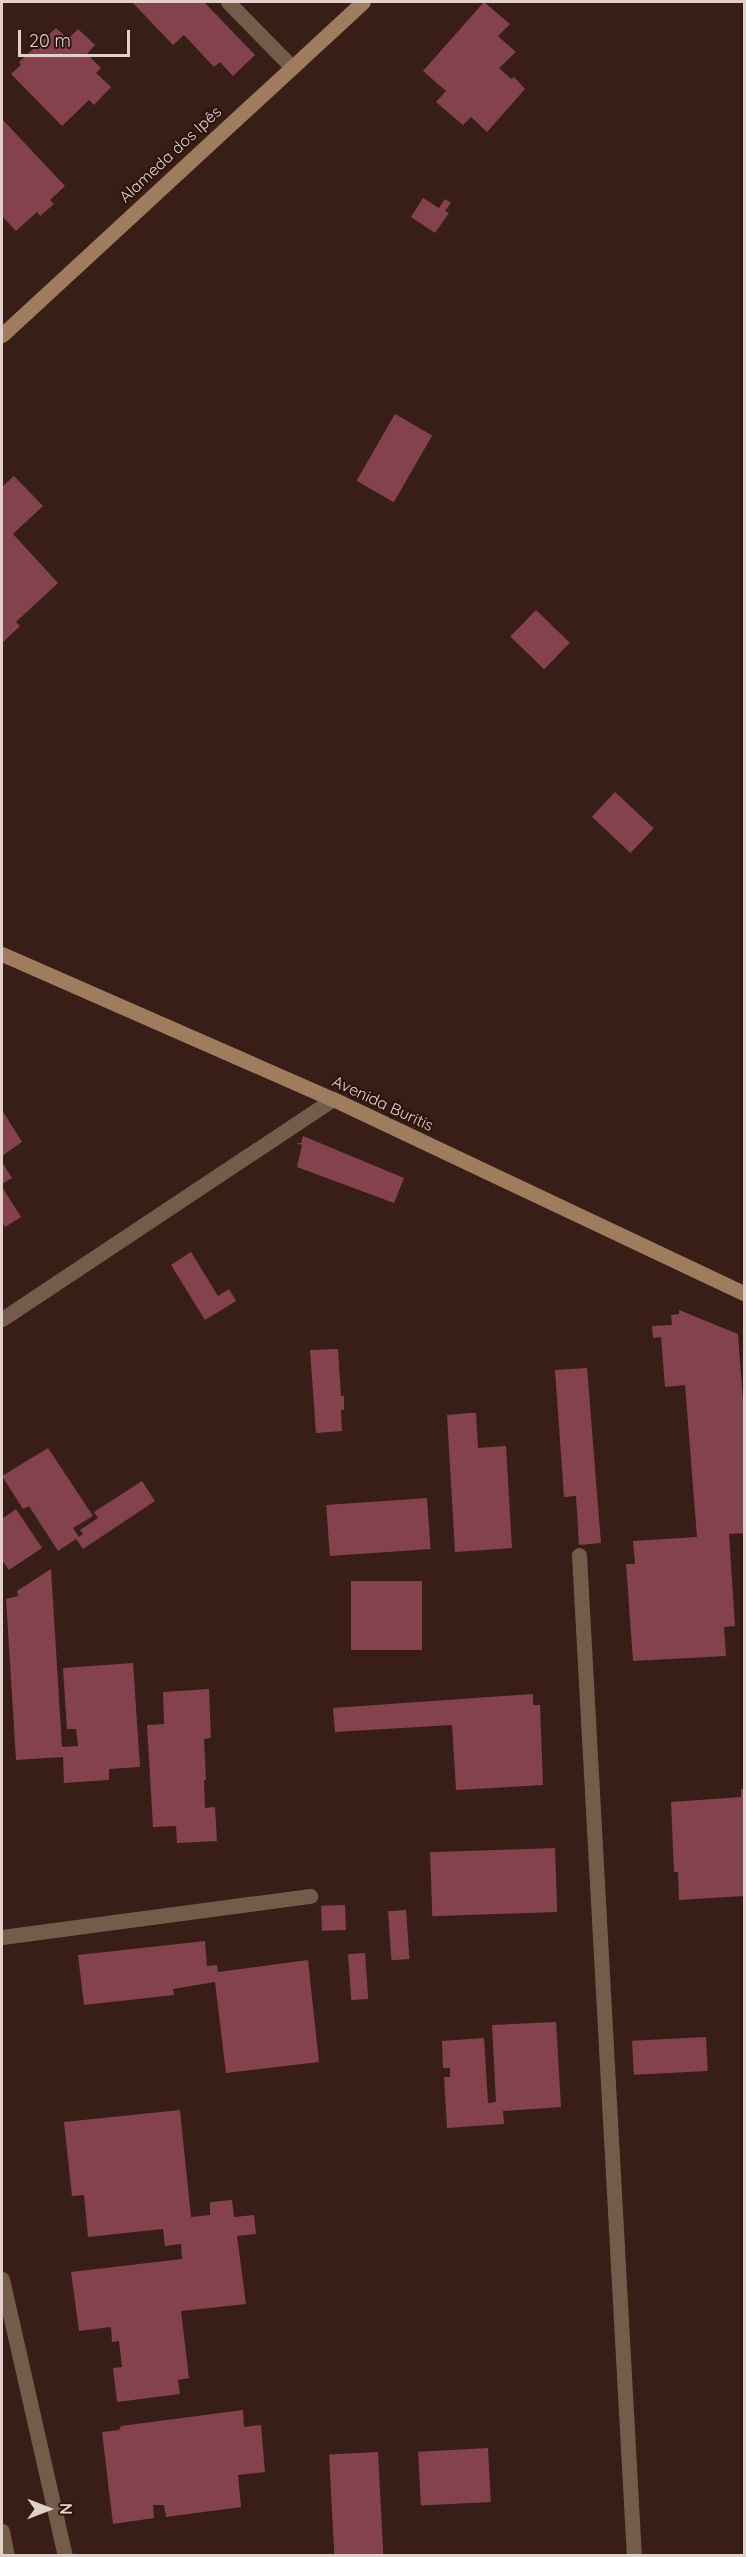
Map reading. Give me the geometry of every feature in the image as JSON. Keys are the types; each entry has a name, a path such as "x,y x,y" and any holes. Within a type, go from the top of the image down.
{"street":[{"path":"228,2 291,66"},
{"name":"Alameda dos Ipês","path":"2,334 363,2"},
{"name":"Avenida Buritis","path":"2,954 333,1099 744,1293"},
{"path":"2,1319 333,1099"},
{"path":"579,1555 634,2556"},
{"path":"2,1937 310,1896"},
{"path":"2,2279 65,2556"},
{"path":"2,2531 7,2556"}],"building":[{"path":"132,2 204,2 255,55 233,76 220,62 214,67 184,35 173,45"},
{"path":"484,2 510,24 498,36 516,52 499,68 511,79 514,77 525,89 487,132 471,117 463,125 436,102 446,91 423,71"},
{"path":"56,28 68,39 78,29 95,45 87,54 101,68 96,73 111,87 94,105 89,100 62,126 11,74 21,65 19,62"},
{"path":"2,119 65,186 50,200 54,204 40,216 37,212 16,231 2,216"},
{"path":"423,198 439,208 445,199 451,203 445,211 449,213 435,233 411,217"},
{"path":"395,414 432,436 394,502 356,481"},
{"path":"14,476 43,506 13,534 58,583 16,622 20,626 2,643 2,487"},
{"path":"536,610 570,643 544,669 510,637"},
{"path":"615,792 654,828 631,853 592,817"},
{"path":"2,1110 22,1142 2,1156"},
{"path":"303,1136 404,1178 394,1203 297,1167 302,1145 296,1143 301,1143"},
{"path":"2,1162 12,1178 2,1184"},
{"path":"2,1187 21,1217 5,1227 2,1221"},
{"path":"191,1252 218,1296 229,1289 236,1301 205,1320 171,1265"},
{"path":"679,1310 738,1334 744,1415 744,1533 729,1534 735,1626 724,1627 726,1656 633,1661 626,1564 635,1564 633,1541 697,1537 685,1385 665,1387 661,1337 653,1338 652,1326 672,1325 671,1315 679,1314"},
{"path":"338,1349 341,1396 344,1396 344,1410 341,1410 342,1431 316,1433 310,1350"},
{"path":"587,1368 601,1543 579,1545 576,1496 564,1497 555,1370"},
{"path":"476,1413 478,1448 506,1446 512,1548 455,1552 447,1415"},
{"path":"48,1448 93,1516 73,1528 79,1537 83,1534 80,1530 98,1518 94,1512 142,1481 155,1501 83,1549 76,1539 58,1551 29,1506 23,1509 2,1476"},
{"path":"427,1498 431,1549 330,1556 326,1505"},
{"path":"16,1509 42,1548 9,1570 2,1560 2,1519"},
{"path":"51,1569 62,1747 78,1746 76,1729 67,1729 63,1668 133,1663 140,1767 109,1769 109,1780 64,1783 63,1757 16,1760 6,1599 18,1596 17,1591"},
{"path":"351,1581 422,1581 422,1650 351,1650"},
{"path":"209,1689 211,1738 204,1739 205,1808 215,1807 217,1841 177,1843 176,1826 153,1827 147,1725 164,1724 163,1692"},
{"path":"533,1694 533,1705 540,1705 543,1785 456,1790 452,1725 335,1732 333,1708"},
{"path":"741,1789 744,1789 744,1896 679,1900 678,1872 674,1872 671,1802 741,1797"},
{"path":"555,1848 557,1912 432,1916 430,1852"},
{"path":"345,1905 346,1930 322,1931 321,1906"},
{"path":"406,1910 409,1959 391,1960 388,1911"},
{"path":"205,1941 207,1966 217,1965 218,1972 308,1960 319,2062 226,2073 215,1982 173,1989 174,1995 84,2005 78,1955"},
{"path":"365,1953 368,1999 351,2000 348,1954"},
{"path":"556,2022 561,2107 503,2111 504,2124 447,2128 444,2077 450,2077 450,2068 443,2068 442,2041 484,2038 488,2103 496,2102 492,2025"},
{"path":"706,2037 708,2071 634,2075 632,2041"},
{"path":"180,2110 191,2217 210,2215 210,2202 232,2200 234,2217 254,2215 256,2234 237,2236 246,2304 181,2311 189,2378 178,2380 180,2394 117,2402 113,2368 122,2367 119,2341 112,2342 111,2327 79,2331 71,2272 182,2259 181,2244 165,2246 163,2229 88,2237 84,2195 72,2196 64,2122"},
{"path":"243,2410 244,2427 261,2425 265,2472 238,2475 241,2507 166,2517 164,2505 153,2505 154,2518 113,2524 102,2432 119,2430 121,2426"},
{"path":"488,2448 491,2502 421,2506 418,2452"},
{"path":"378,2452 383,2556 334,2556 329,2455"}]}
